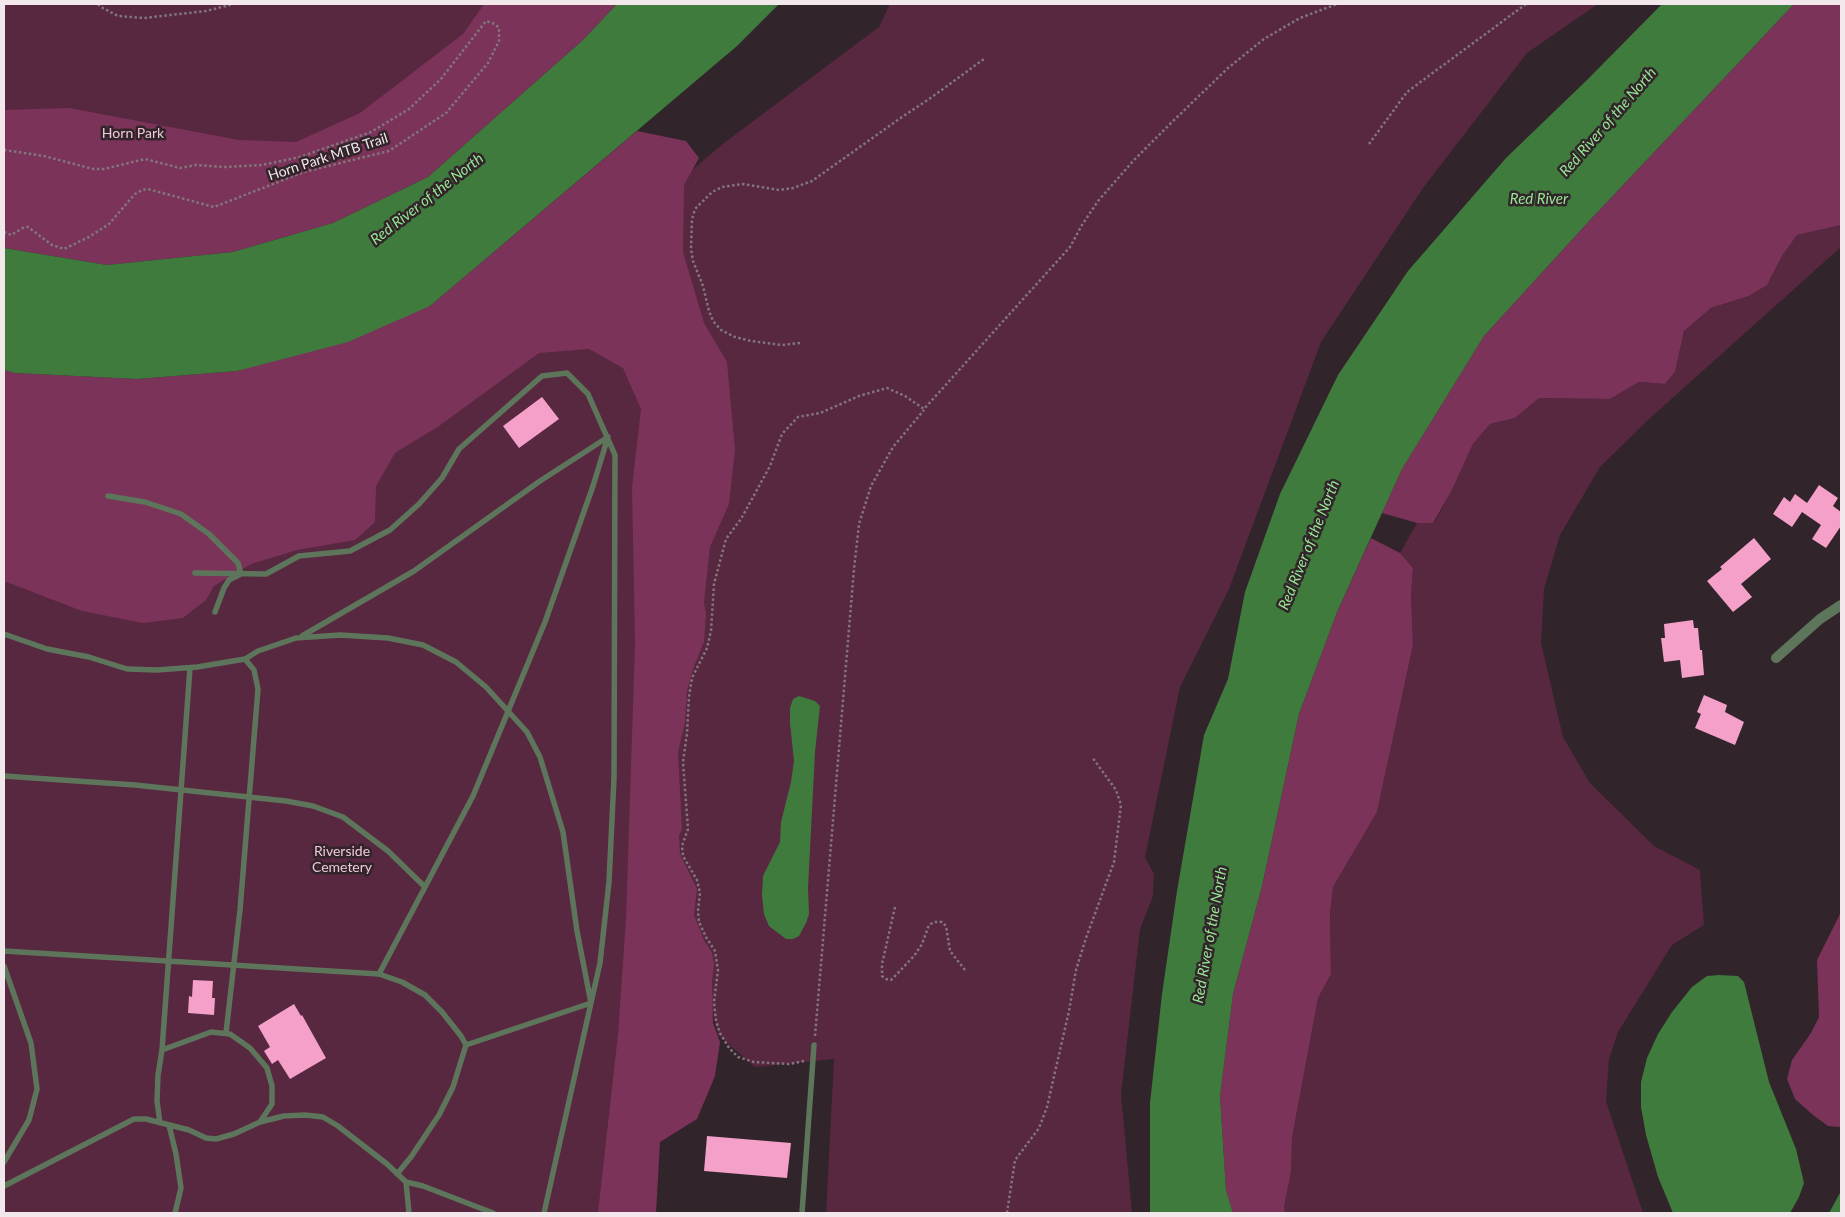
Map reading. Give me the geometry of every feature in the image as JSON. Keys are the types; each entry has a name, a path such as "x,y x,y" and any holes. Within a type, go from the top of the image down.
{"street":[{"path":"1776,658 1820,619 1841,605"}],"lane":[{"path":"195,573 266,574 299,556 350,551 390,530 419,504 442,478 459,449 542,376 566,373 588,394 615,455 614,778 609,882 600,963 544,1213"},
{"path":"4,634 47,649 89,657 127,668 157,670 190,668 245,659 258,651 308,634 414,571 540,481 608,437"},
{"path":"379,974 473,796 545,622 593,486 608,437"},
{"path":"108,496 145,502 187,517 209,534 238,563 241,574"},
{"path":"215,612 229,580 241,574"},
{"path":"296,638 340,635 388,638 423,644 456,662 486,686 527,732 540,757 563,832 577,931 591,1003"},
{"path":"226,1033 234,965 258,689 254,670 245,659"},
{"path":"160,1122 157,1101 190,668"},
{"path":"4,776 181,789 286,800 313,806 342,816 388,851 425,887"},
{"path":"4,951 379,974 402,982 425,995 442,1012 466,1045 452,1087 439,1115 398,1174"},
{"path":"4,966 31,1043 37,1089 30,1120 4,1162"},
{"path":"466,1045 591,1003"},
{"path":"162,1050 211,1032 230,1034 250,1048 267,1068 272,1086 272,1104 260,1122"},
{"path":"802,1213 814,1045"},
{"path":"4,1186 134,1119 160,1122 189,1130 206,1138 216,1139 234,1134 260,1122 284,1116 304,1115 323,1117 338,1126 406,1182 423,1186 493,1213"},
{"path":"169,1125 181,1188 175,1213"},
{"path":"406,1182 409,1213"}],"path":[{"path":"98,4 118,16 144,18 206,11 234,4"},
{"path":"814,1045 852,589 859,524 871,486 893,447 924,409 1070,247 1082,224 1098,202 1134,160 1228,68 1264,39 1300,18 1337,4"},
{"path":"1369,144 1407,92 1526,4"},
{"name":"Horn Park MTB Trail","path":"4,150 44,156 94,169 104,169 145,159 180,168 262,165 300,156 371,132 409,109 441,80 486,20 500,28 498,41 488,63 446,113 389,151 304,172 214,207 148,189 142,190 136,194 109,224 89,237 64,249 52,245 28,227 11,235 4,232"},
{"path":"800,344 782,345 751,341 721,330 713,322 703,286 693,261 691,249 692,219 695,209 712,192 722,187 743,184 779,190 793,188 812,181 939,93 984,59"},
{"path":"813,1059 781,1064 754,1062 738,1057 729,1048 720,1033 716,1021 714,1002 718,970 715,950 699,922 700,893 698,880 683,856 682,846 688,829 683,762 692,678 707,648 711,631 714,584 726,539 741,519 770,466 782,434 798,418 820,413 859,396 887,388 924,409"},
{"path":"1007,1213 1015,1160 1039,1128 1047,1107 1076,970 1116,853 1122,805 1116,790 1092,756"},
{"path":"895,907 882,964 882,976 891,980 896,975 914,956 922,944 929,925 934,922 942,922 946,926 950,951 965,970"}],"green space":[{"name":"Horn Park","path":"4,4 516,4 556,64 4,248"},
{"path":"484,4 617,4 583,40 428,177 333,223 233,252 107,265 4,248 4,110 69,108 239,140 296,142 360,113 463,34"},
{"name":"Riverside Cemetery","path":"890,4 1598,4 1527,53 1423,188 1321,342 1229,589 1180,687 1145,857 1154,874 1153,896 1140,929 1121,1094 1132,1213 826,1213 834,1059 755,1067 718,1035 703,969 629,1213 4,1213 4,500 141,500 685,176 724,143 879,27"},
{"path":"1794,4 1841,4 1841,225 1797,235 1782,256 1767,285 1749,296 1711,308 1684,331 1675,372 1665,384 1639,382 1610,399 1539,398 1515,418 1490,424 1473,444 1452,490 1433,523 1417,523 1382,513 1402,469 1484,336 1590,220"},
{"path":"637,131 686,141 699,158 684,185 683,252 704,323 727,362 735,450 729,504 710,547 704,602 706,614 704,642 693,669 687,691 685,722 678,753 682,829 679,836 680,854 697,889 694,915 704,940 712,953 714,964 712,982 713,1023 720,1042 715,1076 697,1119 660,1142 656,1213 598,1213 618,1034 626,919 635,643 632,487 641,409 623,368 589,349 539,353 439,426 395,453 376,486 375,522 355,540 297,550 251,564 214,586 206,600 183,618 143,623 82,611 4,581 4,370 15,373 137,379 237,371 430,306"},
{"path":"1841,225 1841,247 1648,420 1600,467 1560,535 1544,589 1541,643 1563,737 1590,783 1654,846 1700,870 1704,925 1672,945 1618,1032 1609,1059 1606,1101 1643,1213 1285,1213 1284,1207 1291,1172 1292,1138 1318,998 1331,974 1330,914 1333,887 1377,812 1413,645 1411,595 1413,568 1400,553 1417,523 1434,523 1452,490 1473,444 1490,424 1515,418 1539,398 1610,399 1639,382 1665,384 1675,372 1684,331 1711,308 1749,296 1767,285 1782,256 1797,235"},
{"path":"1371,538 1400,553 1413,568 1411,595 1413,645 1377,812 1333,887 1330,914 1331,974 1318,998 1292,1138 1291,1172 1284,1207 1285,1213 1233,1213 1226,1190 1220,1096 1233,994 1262,886 1299,714 1337,612"},
{"path":"1841,912 1841,1127 1828,1126 1795,1099 1787,1079 1792,1060 1811,1033 1819,1017 1817,960"}],"water":[{"name":"Red River of the North","path":"617,4 779,4 737,46 430,306 348,342 237,371 137,379 15,373 4,370 4,248 107,265 233,252 333,223 428,177 583,40"},
{"name":"Red River","path":"1662,4 1794,4 1590,220 1484,336 1402,469 1337,612 1299,714 1262,886 1233,994 1220,1096 1226,1190 1233,1213 1150,1213 1150,1103 1162,994 1177,891 1204,735 1228,679 1245,592 1280,494 1338,375 1408,271 1506,158"},
{"path":"799,696 815,701 820,706 815,752 808,888 809,914 799,936 793,939 786,939 769,926 764,914 763,876 780,842 781,822 794,761 790,708 793,699"},
{"path":"1707,976 1738,976 1744,982 1769,1082 1796,1149 1804,1183 1790,1213 1673,1213 1658,1177 1646,1135 1641,1107 1641,1082 1647,1058 1658,1034 1672,1012 1692,987"},
{"path":"1841,1191 1841,1213 1829,1213"}],"building":[{"path":"542,397 559,419 519,448 503,426"},
{"path":"1819,485 1838,498 1833,506 1841,512 1841,526 1826,548 1812,539 1821,525 1802,512 1792,527 1773,514 1784,497 1790,502 1795,494 1807,503"},
{"path":"1754,538 1771,559 1741,584 1752,597 1733,612 1707,581 1722,569 1720,567"},
{"path":"1693,620 1694,628 1698,628 1704,675 1682,678 1680,660 1664,662 1661,638 1665,638 1664,624"},
{"path":"1704,695 1727,705 1725,712 1744,722 1735,745 1695,728 1701,714 1697,712"},
{"path":"193,980 213,981 214,1015 188,1013 189,996 192,997"},
{"path":"294,1004 326,1058 290,1079 278,1060 272,1064 264,1051 270,1047 258,1026"},
{"path":"707,1136 791,1143 787,1178 704,1171"}]}
